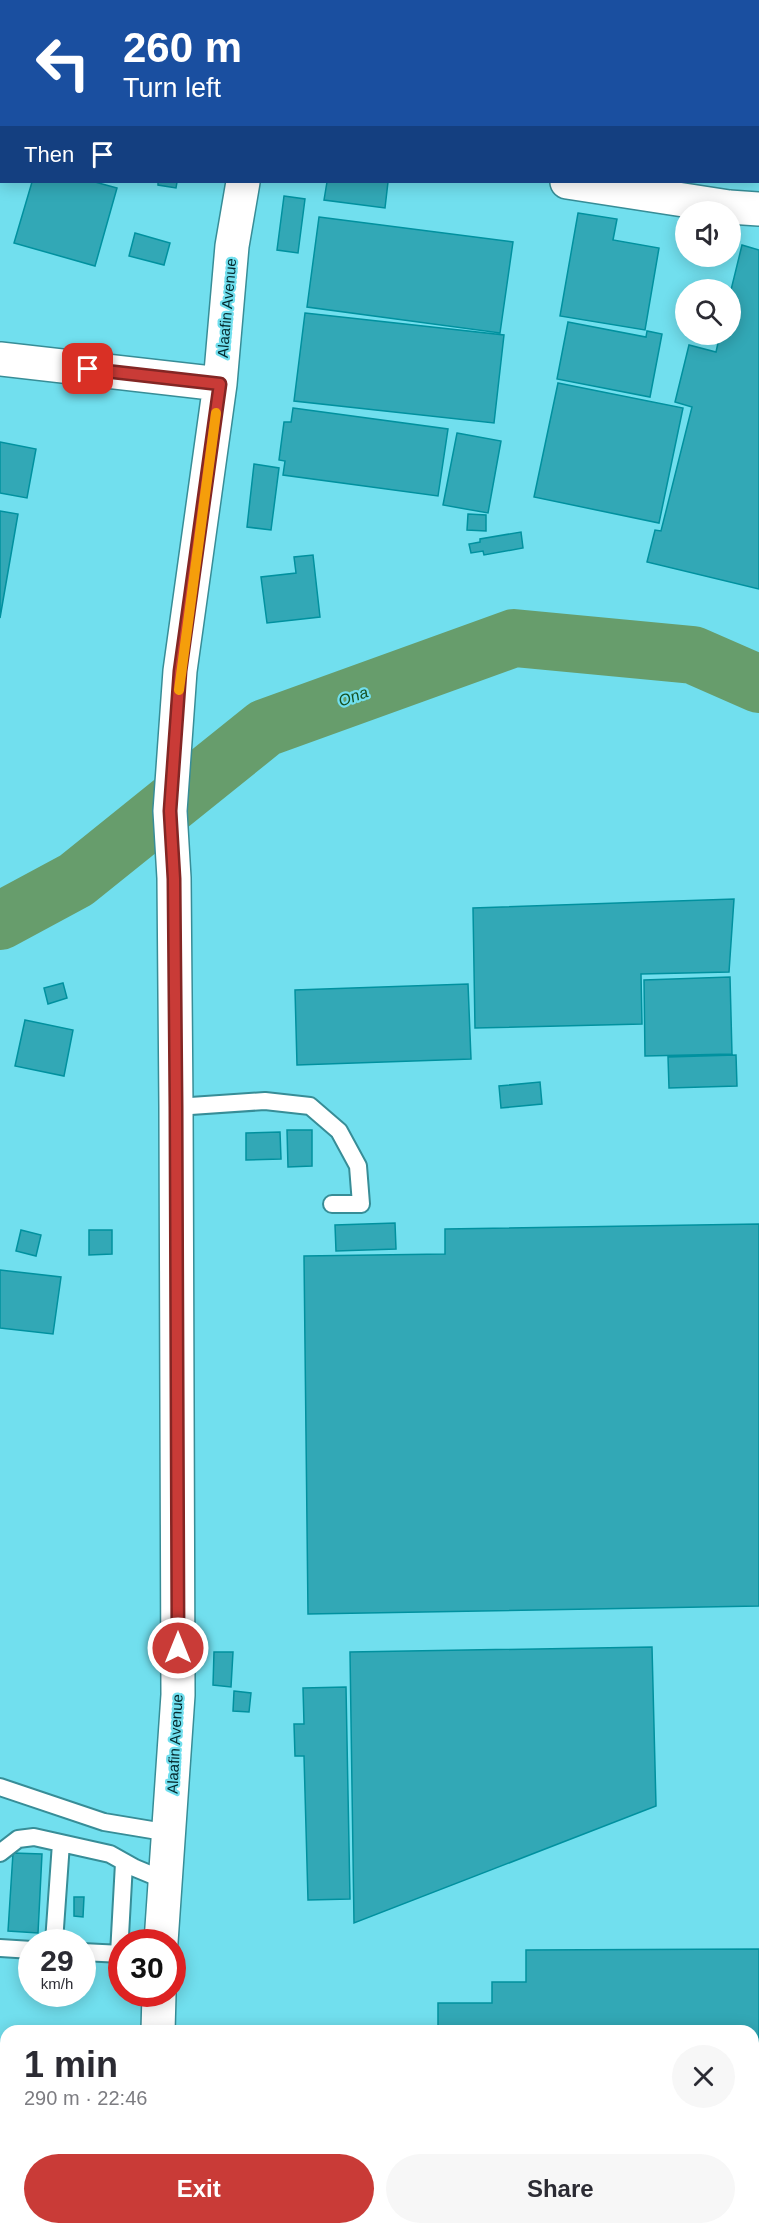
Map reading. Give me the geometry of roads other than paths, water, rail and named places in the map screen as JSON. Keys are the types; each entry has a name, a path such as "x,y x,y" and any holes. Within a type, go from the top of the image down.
{"street":[{"name":"Alaafin Avenue","path":"162,1929 178,1695 174,879 170,811 180,671 220,384 232,246 243,183"},
{"path":"573,183 729,207 759,209"},
{"path":"0,359 220,384"},
{"path":"158,2025 159,2007"}],"lane":[{"path":"176,1107 265,1101 310,1106 339,1131 358,1166 361,1204 332,1204"},
{"path":"0,1787 104,1822 170,1833"},
{"path":"0,1853 18,1839 34,1837 110,1854 124,1863 164,1880"},
{"path":"55,1929 61,1843"},
{"path":"121,1929 124,1863"},
{"path":"0,1948 18,1949"}],"waterway":[{"name":"Ona","path":"0,921 76,880 265,728 514,638 693,655 759,684"}]}
